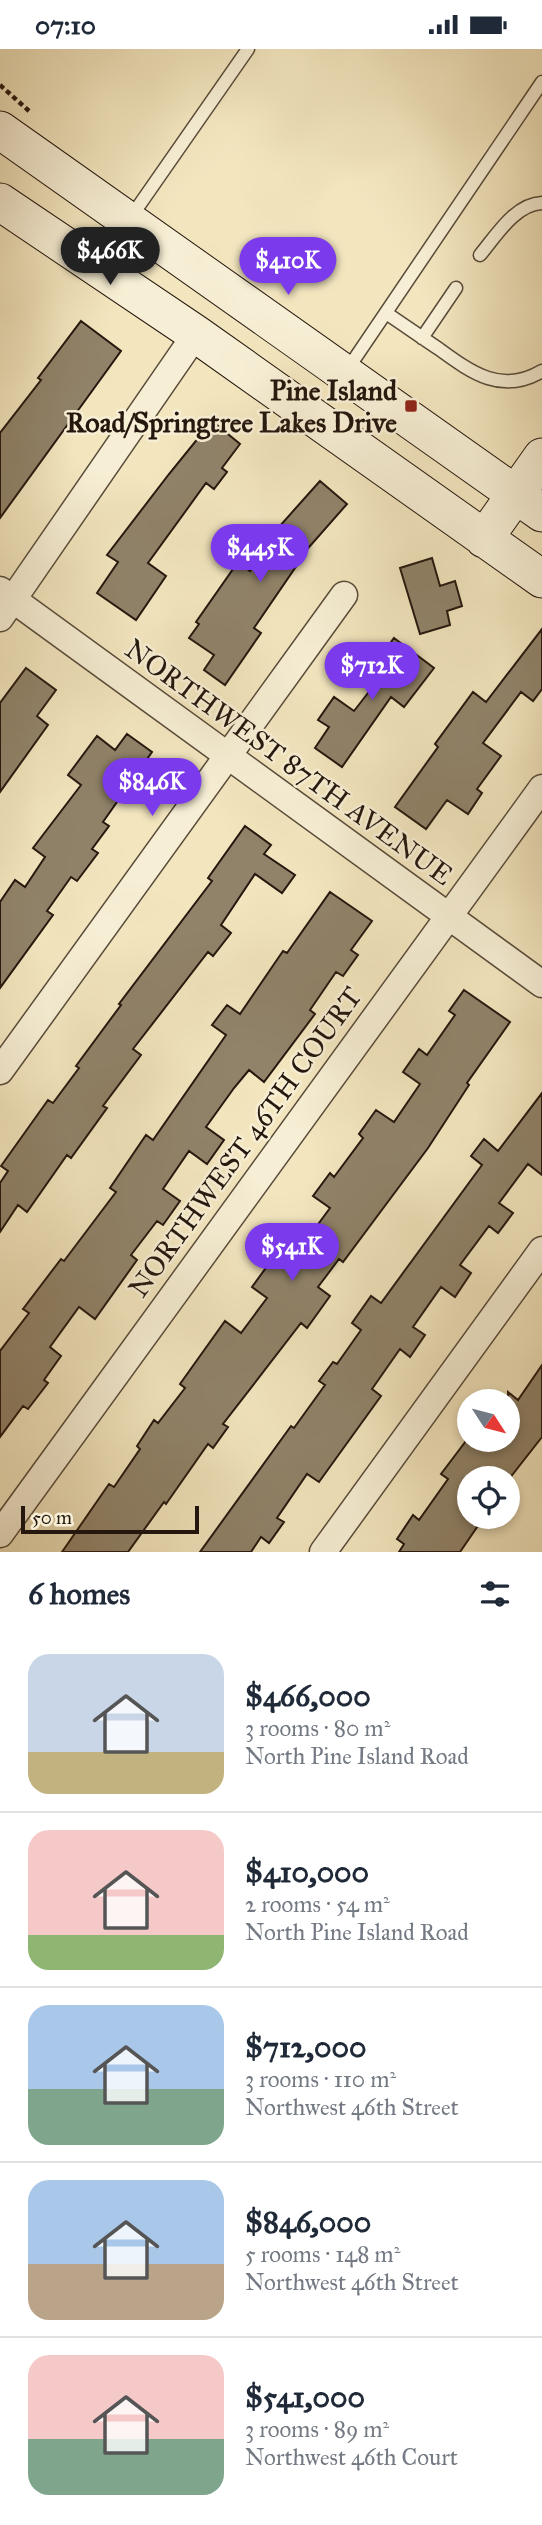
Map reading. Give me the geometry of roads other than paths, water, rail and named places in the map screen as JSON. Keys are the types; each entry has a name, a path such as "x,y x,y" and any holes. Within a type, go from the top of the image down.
{"main road":[{"path":"0,130 528,504"},
{"path":"0,193 66,222 176,297 240,298"},
{"path":"0,202 196,334 484,539 535,560"},
{"path":"484,539 528,504 542,457"}],"street":[{"path":"4,602 196,334"},
{"path":"0,1071 344,595"},
{"name":"NORTHWEST 87TH AVENUE","path":"4,602 228,754 542,984"},
{"name":"NORTHWEST 46TH COURT","path":"0,1534 542,788"},
{"path":"323,1552 542,1250"}],"lane":[{"path":"129,221 248,49"},
{"path":"345,373 542,82"},
{"path":"480,255 510,219 533,204 542,203"},
{"path":"422,338 456,288"},
{"path":"386,313 477,375 498,381 529,379 542,371"}],"place":[{"name":"Pine Island Road/Springtree Lakes Drive","path":"411,406"}]}
